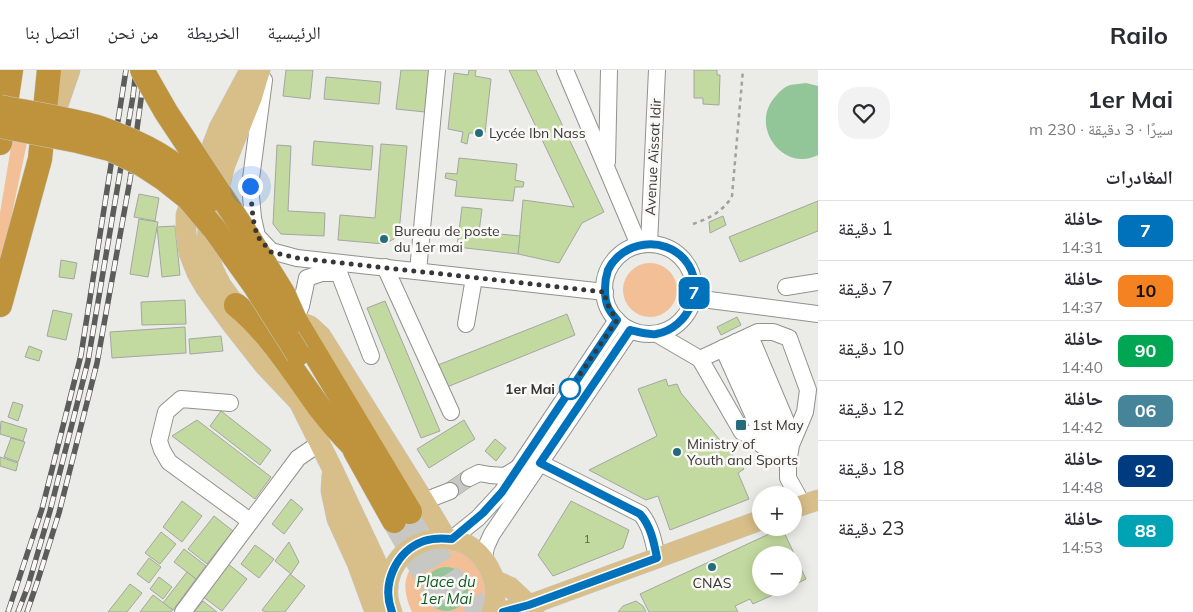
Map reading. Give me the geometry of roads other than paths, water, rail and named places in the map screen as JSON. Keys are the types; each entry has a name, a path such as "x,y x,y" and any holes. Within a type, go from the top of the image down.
{"highway":[{"path":"11,70 0,105 95,126 138,143 178,167 201,189 222,215 295,320 409,511"},
{"path":"0,143 11,70"},
{"path":"0,306 40,158 49,70"},
{"path":"142,70 166,112 283,292 295,320"},
{"path":"0,126 42,133 110,149 141,164 188,198 215,230 255,286 352,445"},
{"path":"236,305 266,335 328,418 409,511"}],"main road":[{"path":"40,158 70,70"},
{"path":"250,70 219,128 186,215 186,233 189,253 205,287 264,365 299,402"},
{"path":"260,70 252,97 225,164 208,229 209,257 214,272 222,285 299,402 388,587"},
{"path":"332,468 331,491 337,518 375,612"},
{"path":"409,511 449,539"},
{"path":"504,612 532,608 657,558 752,523"},
{"path":"392,612 388,598 388,587 394,567 407,551 416,545 435,538 464,543 475,549 484,558 493,574 496,592 492,612"},
{"path":"494,580 510,587 532,608"}],"street":[{"path":"265,70 250,186 257,236 271,252 340,268"},
{"path":"418,271 436,70"},
{"path":"565,70 607,170 644,245"},
{"path":"607,170 608,70"},
{"name":"Avenue Aïssat Idir","path":"644,245 657,70"},
{"path":"657,244 672,250 685,260 692,273 695,288 694,298 688,312 676,326 657,334 645,334 623,325 608,307 605,295 605,280 608,269 618,256 624,251 644,245 657,244"},
{"path":"295,320 301,306 307,278 340,268 360,265 605,292"},
{"path":"385,267 451,412"},
{"path":"340,268 371,356"},
{"path":"466,324 474,278"},
{"path":"786,287 818,282"},
{"path":"694,298 818,314"},
{"path":"484,558 486,547 492,534 540,463 623,325"},
{"path":"449,539 483,513 502,492 623,325"},
{"path":"700,359 758,332 773,332 789,338 808,390 805,412 791,445 781,458"},
{"path":"657,334 700,359 742,432 748,434 781,458"},
{"path":"736,342 788,426 785,438 788,451 781,458"},
{"path":"736,342 761,434 781,458 788,478 805,504"},
{"path":"230,404 181,398 166,412 159,441 169,462 250,521"},
{"path":"182,612 298,458 320,443"},
{"path":"540,463 640,514 649,527 657,558"},
{"path":"469,478 479,473 505,476 518,468"},
{"path":"409,511 450,491"}],"water":[{"path":"806,83 818,86 818,155 805,159 793,158 782,152 774,144 768,133 766,121 768,109 775,97 786,87"},
{"name":"Place du 1er Mai","path":"442,567 450,567 462,573 468,589 462,605 450,611 442,611 430,605 424,593 424,585 430,573"}],"tunnel":[{"path":"450,491 469,478"},
{"path":"410,512 450,576 482,612"},
{"path":"394,521 428,579 452,612"}],"railway":[{"path":"8,612 42,509 81,355 126,70"},
{"path":"18,612 28,586 50,511 88,361 136,70"},
{"path":"27,612 59,513 97,363 130,180 145,70"}],"place":[{"name":"Lycée Ibn Nass","path":"479,133"},
{"name":"Bureau de poste du 1er mai","path":"384,239"},
{"name":"1er Mai","path":"570,389"},
{"name":"1st May","path":"741,425"},
{"name":"Ministry of Youth and Sports","path":"677,452"},
{"name":"CNAS","path":"712,567"}]}
